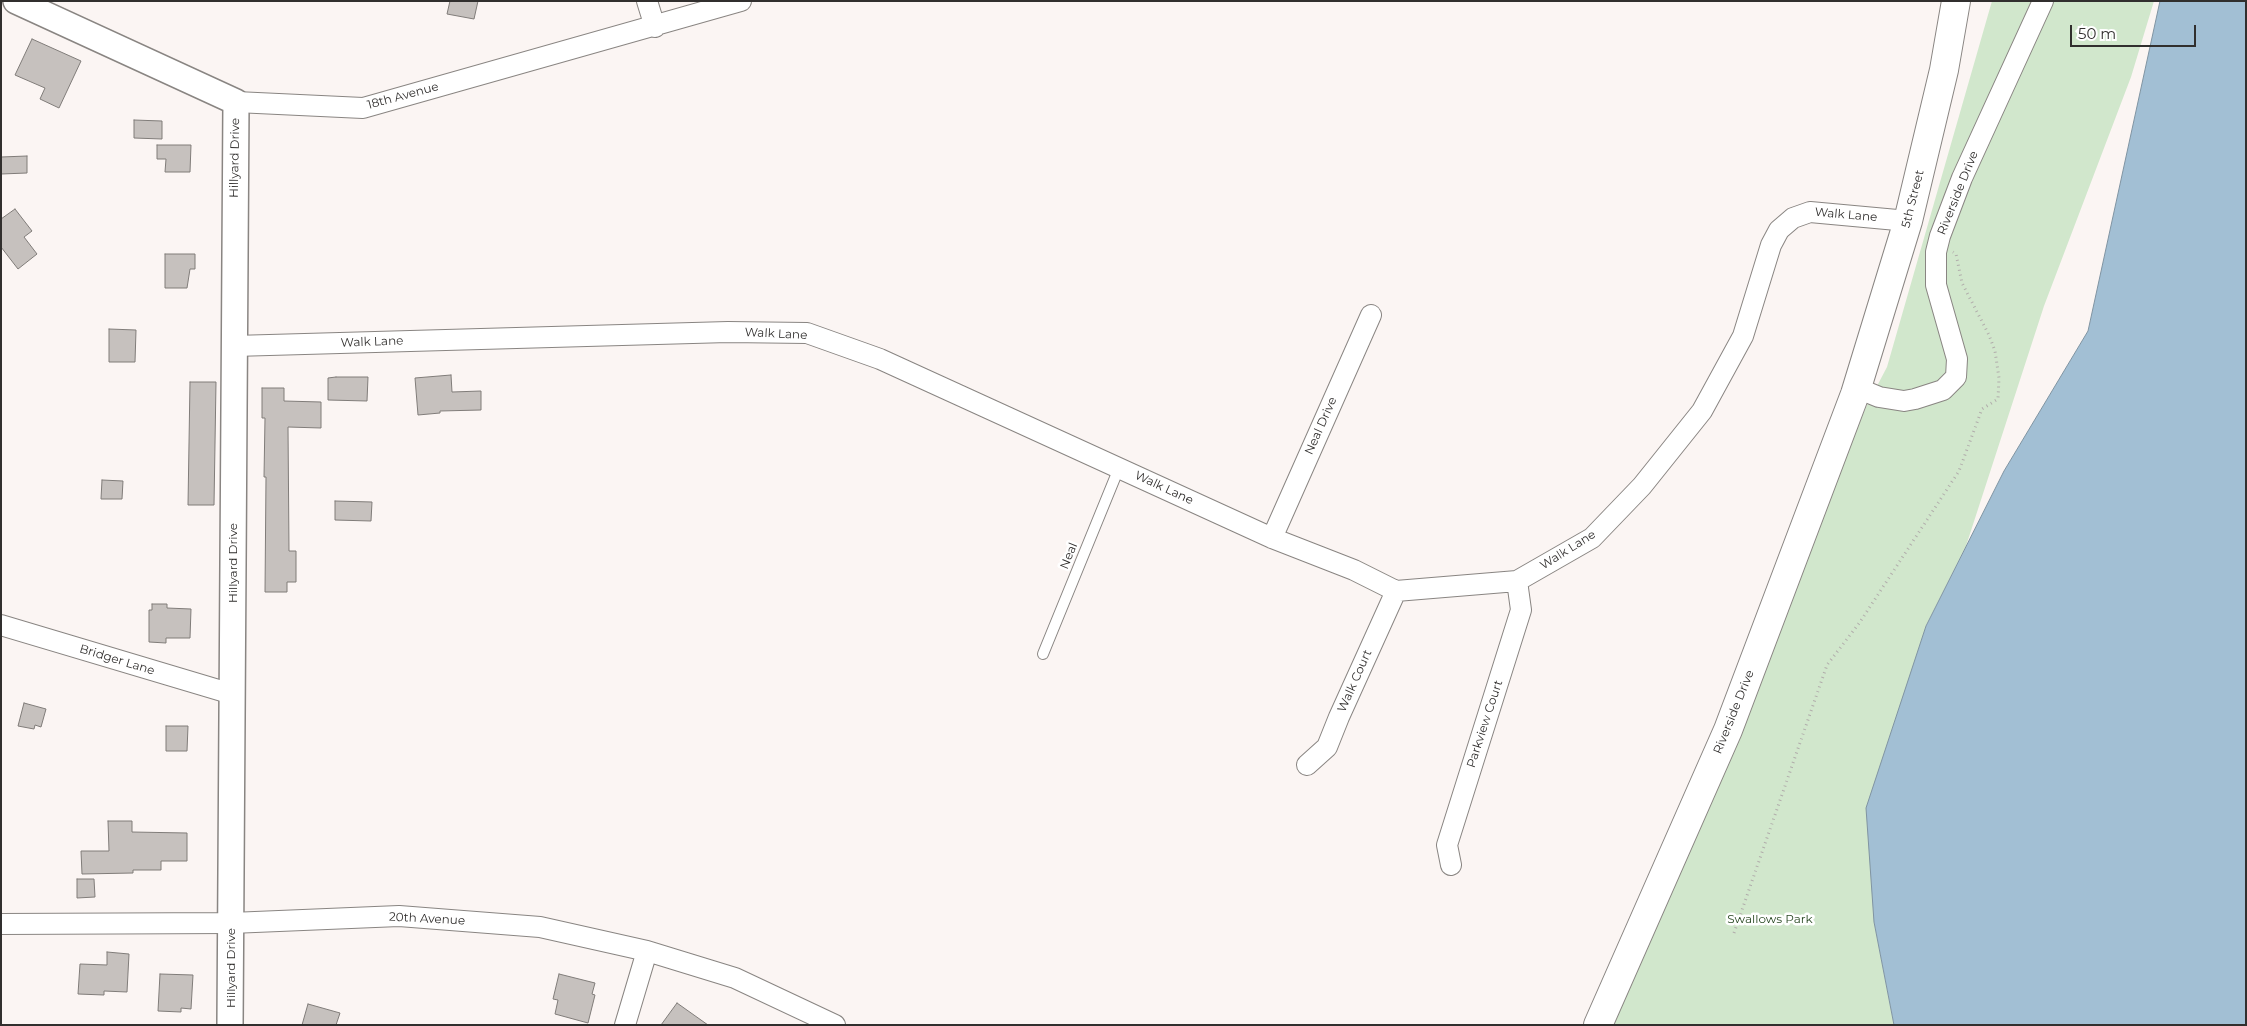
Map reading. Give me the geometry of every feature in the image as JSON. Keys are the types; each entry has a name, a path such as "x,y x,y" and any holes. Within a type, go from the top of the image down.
{"main road":[{"name":"5th Street","path":"1856,391 1908,221 1944,70 1956,1"},
{"name":"Riverside Drive","path":"1602,1024 1728,730 1856,391"}],"street":[{"name":"18th Avenue","path":"16,1 236,102 363,108 655,27 741,1"},
{"path":"647,1 655,27"},
{"name":"Riverside Drive","path":"1856,391 1879,398 1909,400 1943,390 1956,377 1957,359 1936,284 1934,268 1938,241 1962,178 2043,1"},
{"name":"Hillyard Drive","path":"230,1025 236,102"},
{"name":"Walk Lane","path":"234,346 728,332 807,333 880,359 1272,538 1354,570 1396,590 1517,581 1592,538 1642,486 1702,412 1743,336 1770,245 1786,224 1810,212 1908,221"},
{"name":"Neal Drive","path":"1272,538 1371,315"},
{"name":"Parkview Court","path":"1452,865 1447,845 1521,610 1517,581"},
{"name":"Walk Court","path":"1307,765 1327,747 1396,590"},
{"name":"Bridger Lane","path":"1,625 232,694"},
{"name":"20th Avenue","path":"1,924 231,922 408,917 540,927 647,951 735,978 836,1025"},
{"path":"625,1025 647,951"}],"lane":[{"name":"Neal","path":"1043,654 1119,468"}],"path":[{"path":"1734,934 1827,665 1860,622 1959,471 1982,409 1998,399 1999,378 1995,351 1989,335 1962,283 1956,254 1938,241"}],"green space":[{"name":"Swallows Park","path":"1992,1 2154,1 2131,77 2044,306 1966,546 1926,626 1874,922 1894,1025 1614,1025 1866,407 1887,367"}],"water":[{"path":"2160,1 2246,1 2246,1025 1894,1025 1874,922 1866,808 1926,626 2004,471 2088,331"}],"building":[{"path":"450,1 478,1 474,19 447,14"},
{"path":"32,39 81,61 59,108 40,99 45,88 15,75"},
{"path":"134,120 162,121 162,139 134,138"},
{"path":"157,145 191,145 190,172 165,172 166,159 157,159"},
{"path":"27,156 27,173 1,174 1,157"},
{"path":"15,209 32,231 24,237 37,254 18,269 1,247 1,219"},
{"path":"165,254 195,254 195,269 190,269 187,288 165,288"},
{"path":"109,329 136,330 135,362 109,362"},
{"path":"451,375 452,392 481,391 481,410 440,411 440,413 418,415 415,378"},
{"path":"368,377 367,401 328,400 328,378"},
{"path":"190,382 216,382 214,505 188,505"},
{"path":"262,388 284,388 284,401 321,402 321,428 288,427 289,551 296,551 296,582 287,582 287,592 265,592 266,477 264,477 265,418 262,418"},
{"path":"102,480 123,481 122,499 101,499"},
{"path":"335,501 372,502 371,521 335,520"},
{"path":"152,604 167,604 167,608 191,609 190,638 166,638 166,643 149,642 149,610 152,610"},
{"path":"24,703 46,709 41,727 35,725 34,729 18,726"},
{"path":"166,726 188,726 187,751 166,751"},
{"path":"108,821 132,821 132,832 187,833 187,861 161,861 161,870 133,870 133,873 82,874 81,851 109,851"},
{"path":"77,879 94,879 95,897 77,898"},
{"path":"107,952 129,954 127,992 104,991 104,995 78,994 80,964 107,965"},
{"path":"160,974 193,975 191,1009 181,1008 181,1012 158,1011"},
{"path":"559,974 595,983 592,994 595,995 588,1023 555,1014 558,1000 553,999"},
{"path":"677,1003 708,1025 661,1025"},
{"path":"308,1004 340,1013 336,1025 302,1025"}]}
